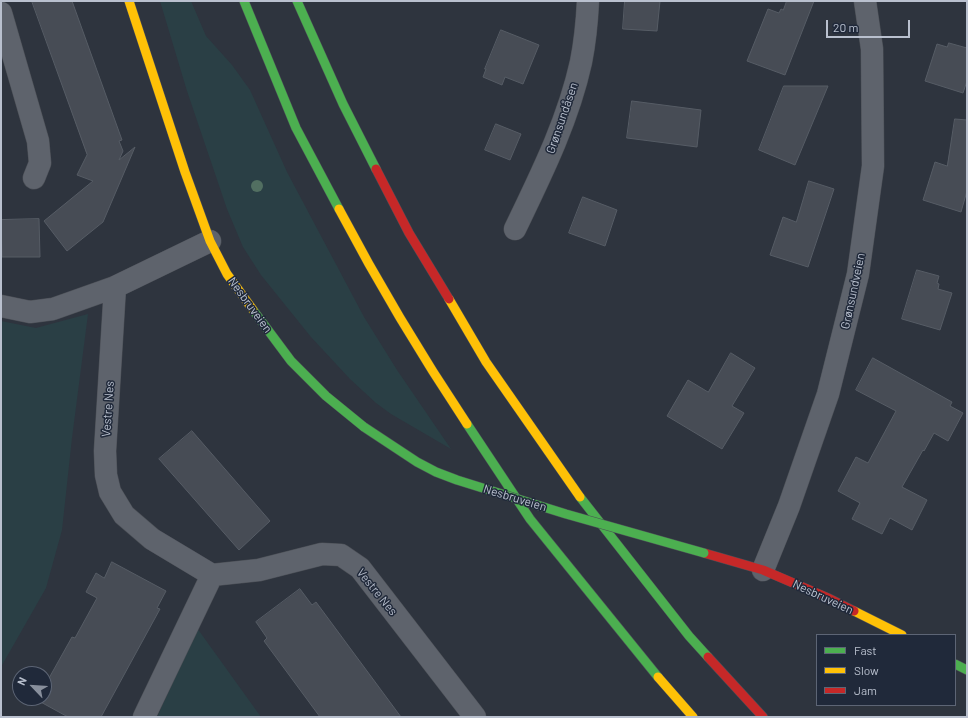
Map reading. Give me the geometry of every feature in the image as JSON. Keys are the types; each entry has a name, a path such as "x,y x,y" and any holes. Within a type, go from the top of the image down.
{"main road":[{"name":"Nesbruveien","path":"129,1 185,172 210,241 227,274 261,322 291,361 326,396 364,427 412,458 461,482 564,514 763,570 828,598 900,634"},
{"path":"244,1 296,128 364,256 442,387 530,519 650,669 693,717"},
{"path":"298,1 342,104 409,233 486,362 570,484 684,630 763,717"},
{"path":"956,664 967,670"}],"street":[{"name":"Grønsundåsen","path":"515,229 546,163 567,110 581,62 588,1"},
{"name":"Grønsundveien","path":"763,570 789,506 828,394 858,274 873,166 872,49 865,1"},
{"path":"1,13 38,141 40,163 34,178"},
{"path":"1,306 30,312 53,309 115,287 210,241"},
{"name":"Vestre Nes","path":"115,287 105,451 106,475 110,492 124,515 152,539 212,574 259,570 322,554 341,555 360,568 475,717"},
{"path":"144,717 212,574"}],"green space":[{"path":"160,1 191,1 206,36 232,65 250,90 287,172 364,317 397,370 451,449 391,414 376,403 350,379 311,337 261,275 243,247 227,209 187,91"},
{"path":"88,314 62,530 46,588 1,667 1,321 36,328"},
{"path":"197,628 261,717 157,717"}],"building":[{"path":"32,1 72,1 122,140 119,141 123,151 119,160 135,147 103,222 67,251 44,221 93,181 77,175 87,155"},
{"path":"625,1 660,1 657,31 623,29"},
{"path":"787,1 814,1 785,75 747,61 768,9 779,13 781,9 783,10"},
{"path":"501,30 539,45 523,84 505,77 502,85 483,77"},
{"path":"949,43 967,48 967,81 963,93 925,81 937,44 947,47"},
{"path":"784,86 828,86 795,165 759,150"},
{"path":"632,101 701,110 697,147 627,138"},
{"path":"955,119 967,120 967,191 961,212 923,200 935,162 947,166"},
{"path":"496,124 521,134 510,160 485,150"},
{"path":"809,181 834,189 808,267 770,255 783,217 796,222"},
{"path":"583,197 617,210 605,246 569,233"},
{"path":"39,219 40,257 2,257 1,220"},
{"path":"917,270 939,276 937,283 939,284 938,289 952,293 940,330 902,319"},
{"path":"731,353 755,368 732,406 744,413 722,449 667,416 688,380 708,392"},
{"path":"873,358 952,402 950,406 963,413 948,441 934,433 902,487 927,500 912,530 890,518 882,534 852,519 860,503 838,491 856,457 868,463 896,411 856,390"},
{"path":"192,431 270,521 239,550 159,459"},
{"path":"112,562 166,591 157,608 160,609 101,717 68,717 48,706 52,706 52,673 72,637 75,638 97,598 86,592 96,573 104,578"},
{"path":"300,589 312,605 316,602 401,717 320,717 264,641 267,638 256,622"}],"traffic: fast":[{"path":"244,1 296,128 339,209"},
{"path":"297,1 343,104 376,169"},
{"path":"253,310 291,361 326,396 364,427"},
{"path":"467,424 530,519 658,677"},
{"path":"364,427 417,462 436,472 457,480 566,514 704,553"},
{"path":"580,497 689,636 708,657"},
{"path":"956,664 967,670"}],"traffic: slow":[{"path":"129,1 185,172 210,241 227,274 253,310"},
{"path":"339,209 400,318 467,424"},
{"path":"449,299 486,362 580,497"},
{"path":"854,611 900,634"},
{"path":"658,677 693,717"}],"traffic: jam":[{"path":"376,169 409,233 449,299"},
{"path":"704,553 763,570 854,611"},
{"path":"708,657 763,717"}]}
